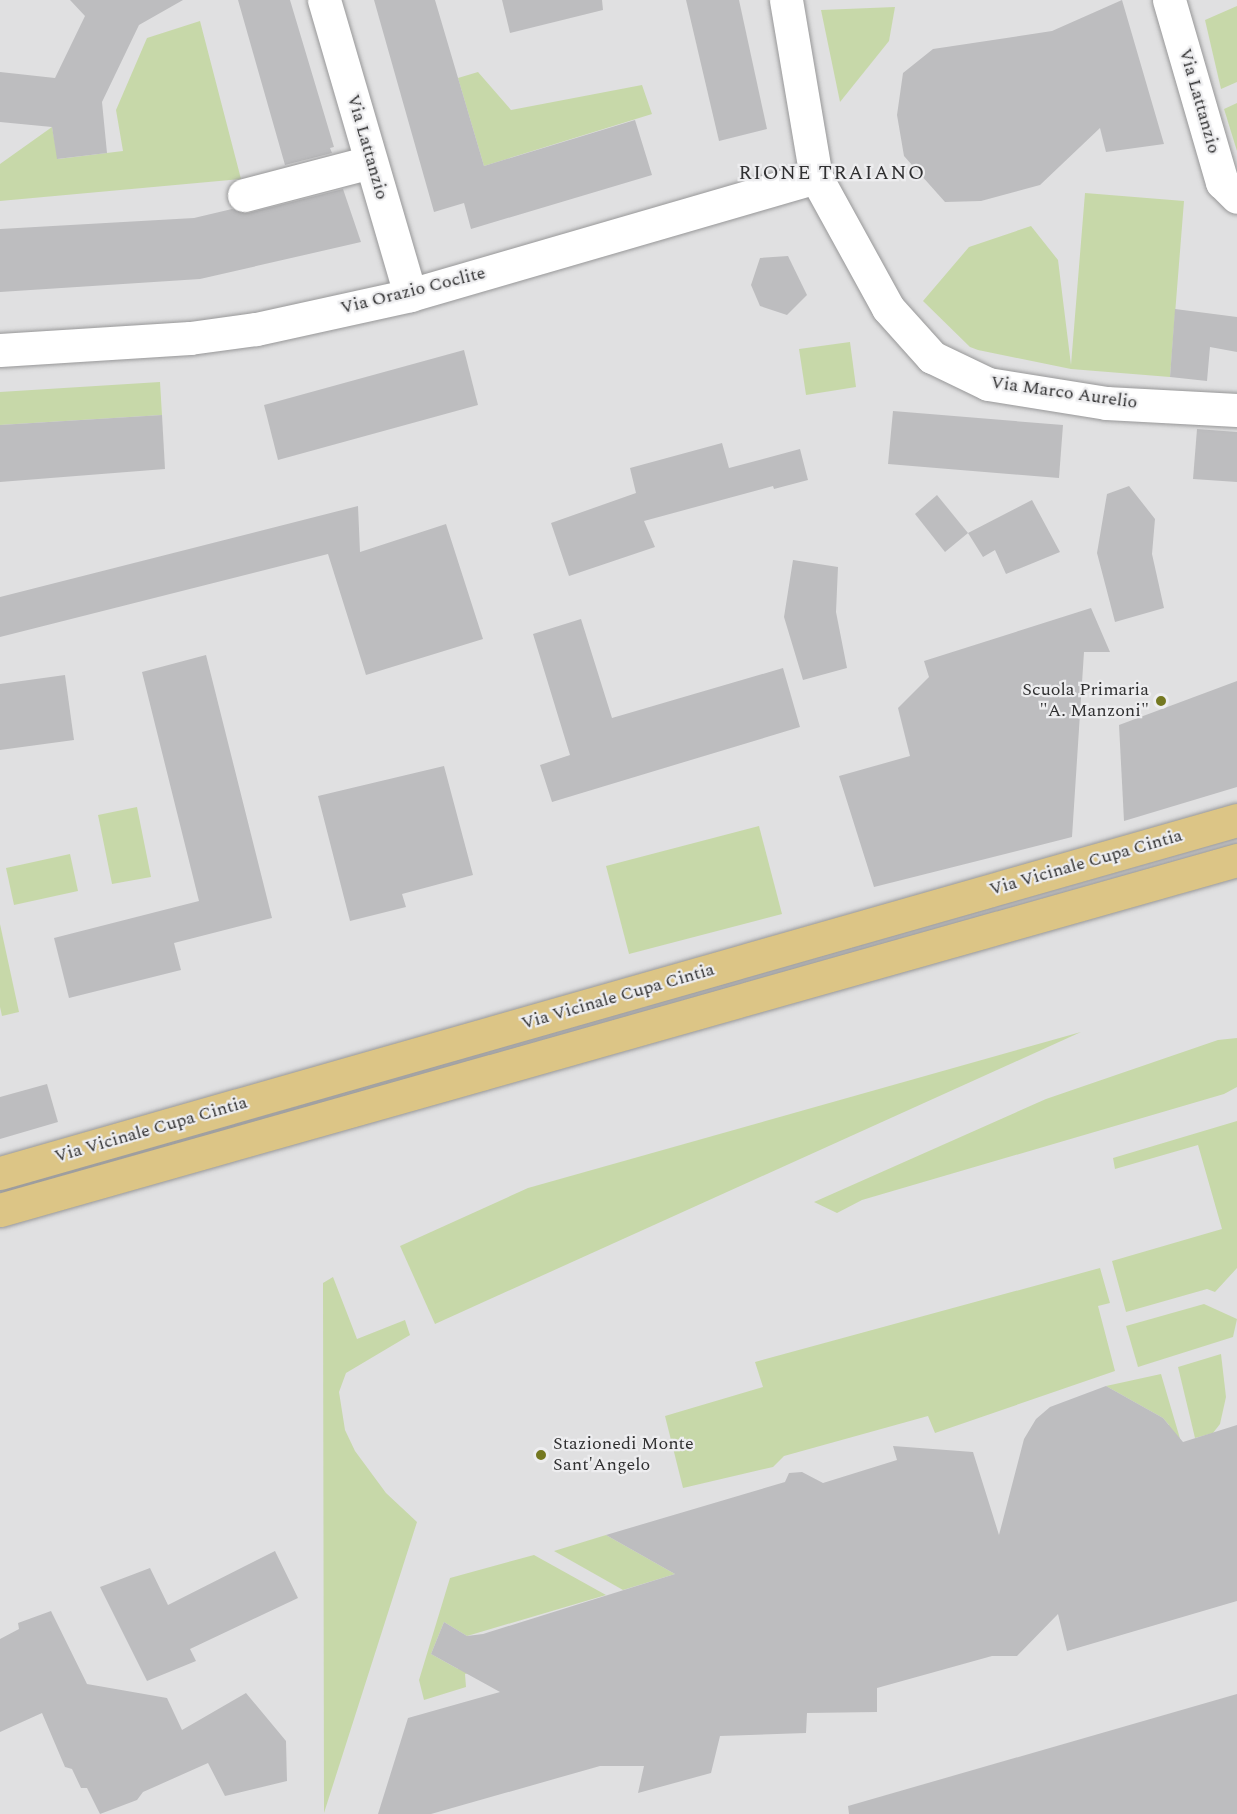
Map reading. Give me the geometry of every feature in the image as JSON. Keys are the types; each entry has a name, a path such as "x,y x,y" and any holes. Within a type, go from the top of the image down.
{"main road":[{"name":"Via Vicinale Cupa Cintia","path":"0,1173 1237,820"},
{"name":"Via Vicinale Cupa Cintia","path":"0,1210 1237,860"}],"street":[{"name":"Via Lattanzio","path":"324,0 410,295"},
{"name":"Via Marco Aurelio","path":"786,0 816,177 888,308 932,357 988,384 1106,404 1237,410"},
{"name":"Via Lattanzio","path":"1169,0 1222,182 1237,197"},
{"path":"244,195 371,162"},
{"name":"Via Orazio Coclite","path":"0,350 190,338 256,329 410,295 816,177"}],"green space":[{"path":"1237,6 1237,82 1221,89 1205,20"},
{"path":"895,7 889,41 840,102 821,10"},
{"path":"200,21 241,179 0,201 0,164 52,127 58,159 123,151 116,110 147,38"},
{"path":"478,72 511,110 642,85 652,114 484,166 458,78"},
{"path":"1237,103 1237,151 1224,109"},
{"path":"1085,193 1184,201 1170,377 1071,369 978,350 970,347 923,301 969,247 1031,226 1058,260 1071,365"},
{"path":"850,342 856,387 806,395 799,349"},
{"path":"160,382 162,415 0,425 0,392"},
{"path":"137,807 151,877 112,884 98,815"},
{"path":"759,826 782,914 629,954 606,866"},
{"path":"70,854 78,891 14,905 6,868"},
{"path":"0,924 19,1012 2,1016 0,1007"},
{"path":"1081,1032 435,1324 400,1246 528,1188"},
{"path":"1237,1038 1237,1087 1224,1094 862,1200 837,1213 814,1202 1046,1099 1218,1040"},
{"path":"1237,1121 1237,1268 1215,1292 1207,1289 1126,1312 1112,1261 1222,1229 1198,1145 1115,1169 1113,1158"},
{"path":"1100,1268 1110,1303 1098,1306 1115,1371 935,1433 928,1416 784,1456 773,1467 683,1488 665,1416 763,1387 755,1362"},
{"path":"333,1277 357,1339 405,1320 410,1335 346,1373 339,1392 345,1430 355,1451 386,1493 417,1522 324,1813 323,1283"},
{"path":"1204,1304 1237,1319 1233,1337 1138,1367 1126,1326"},
{"path":"1221,1354 1226,1397 1220,1424 1213,1433 1195,1438 1178,1367"},
{"path":"1161,1374 1181,1442 1164,1432 1169,1425 1163,1418 1106,1386"},
{"path":"606,1535 675,1574 623,1590 554,1551"},
{"path":"534,1555 606,1595 467,1636 444,1622 431,1654 458,1669 470,1646 491,1666 465,1674 466,1687 424,1700 419,1680 450,1578"}],"building":[{"path":"70,0 183,0 139,25 102,102 107,153 57,159 52,127 0,122 0,72 55,78 85,16"},
{"path":"238,0 290,0 334,147 330,148 332,153 285,165"},
{"path":"374,0 435,0 484,166 635,120 652,175 471,229 464,203 434,212"},
{"path":"502,0 602,0 603,10 510,33"},
{"path":"686,0 739,0 767,129 719,141"},
{"path":"1122,0 1164,144 1106,152 1100,128 1040,185 981,201 945,202 904,156 897,115 903,73 933,49 1052,31"},
{"path":"343,189 361,242 200,279 0,292 0,229 194,218 232,209 248,213"},
{"path":"788,256 807,295 787,315 760,306 751,285 760,258"},
{"path":"1175,309 1237,317 1237,352 1210,347 1207,381 1170,377"},
{"path":"464,350 478,405 278,460 264,405"},
{"path":"893,411 1063,425 1059,478 888,464"},
{"path":"162,415 165,469 0,482 0,425"},
{"path":"1197,429 1237,432 1237,482 1193,479"},
{"path":"722,443 729,468 800,449 808,480 774,489 773,486 644,521 655,547 569,576 551,523 636,493 630,468"},
{"path":"1129,486 1155,519 1152,554 1164,608 1115,622 1097,553 1107,494"},
{"path":"937,495 968,533 945,552 915,514"},
{"path":"1032,500 1060,552 1006,574 995,550 983,557 968,533"},
{"path":"358,506 360,552 446,524 483,639 366,675 328,554 0,637 0,597"},
{"path":"793,560 838,567 836,612 847,668 803,680 784,617"},
{"path":"1091,608 1110,652 1084,652 1072,837 874,887 839,776 910,756 898,708 929,677 924,661"},
{"path":"581,619 612,718 783,668 800,727 552,802 540,765 570,755 533,634"},
{"path":"206,655 272,918 174,943 181,970 69,998 54,938 199,901 142,672"},
{"path":"65,675 74,740 0,750 0,684"},
{"path":"1237,681 1237,787 1124,821 1119,725"},
{"path":"444,766 473,875 402,894 406,907 350,921 318,796"},
{"path":"47,1084 58,1122 0,1139 0,1097"},
{"path":"1106,1386 1163,1418 1183,1442 1237,1425 1237,1601 1067,1651 1058,1614 1017,1656 992,1656 877,1688 877,1712 807,1713 806,1733 720,1736 711,1773 638,1793 644,1766 600,1766 431,1814 378,1814 408,1718 500,1692 431,1654 444,1622 467,1636 483,1634 675,1574 606,1535 785,1482 789,1473 802,1472 823,1483 897,1460 893,1446 973,1452 999,1535 1024,1439 1036,1419 1050,1407"},
{"path":"275,1551 298,1598 190,1649 196,1661 147,1681 100,1587 150,1568 168,1605"},
{"path":"51,1611 87,1684 167,1698 182,1730 246,1693 286,1741 287,1781 225,1796 208,1763 143,1792 137,1800 100,1814 87,1788 81,1788 72,1769 65,1767 42,1713 0,1732 0,1639 19,1629 18,1623"},
{"path":"1237,1694 1237,1814 849,1814 848,1806"}],"place":[{"name":"Scuola Primaria \"A. Manzoni\"","path":"1161,701"},
{"name":"Stazionedi Monte Sant'Angelo","path":"541,1455"}],"district":[{"name":"RIONE TRAIANO","path":"832,173"}]}
